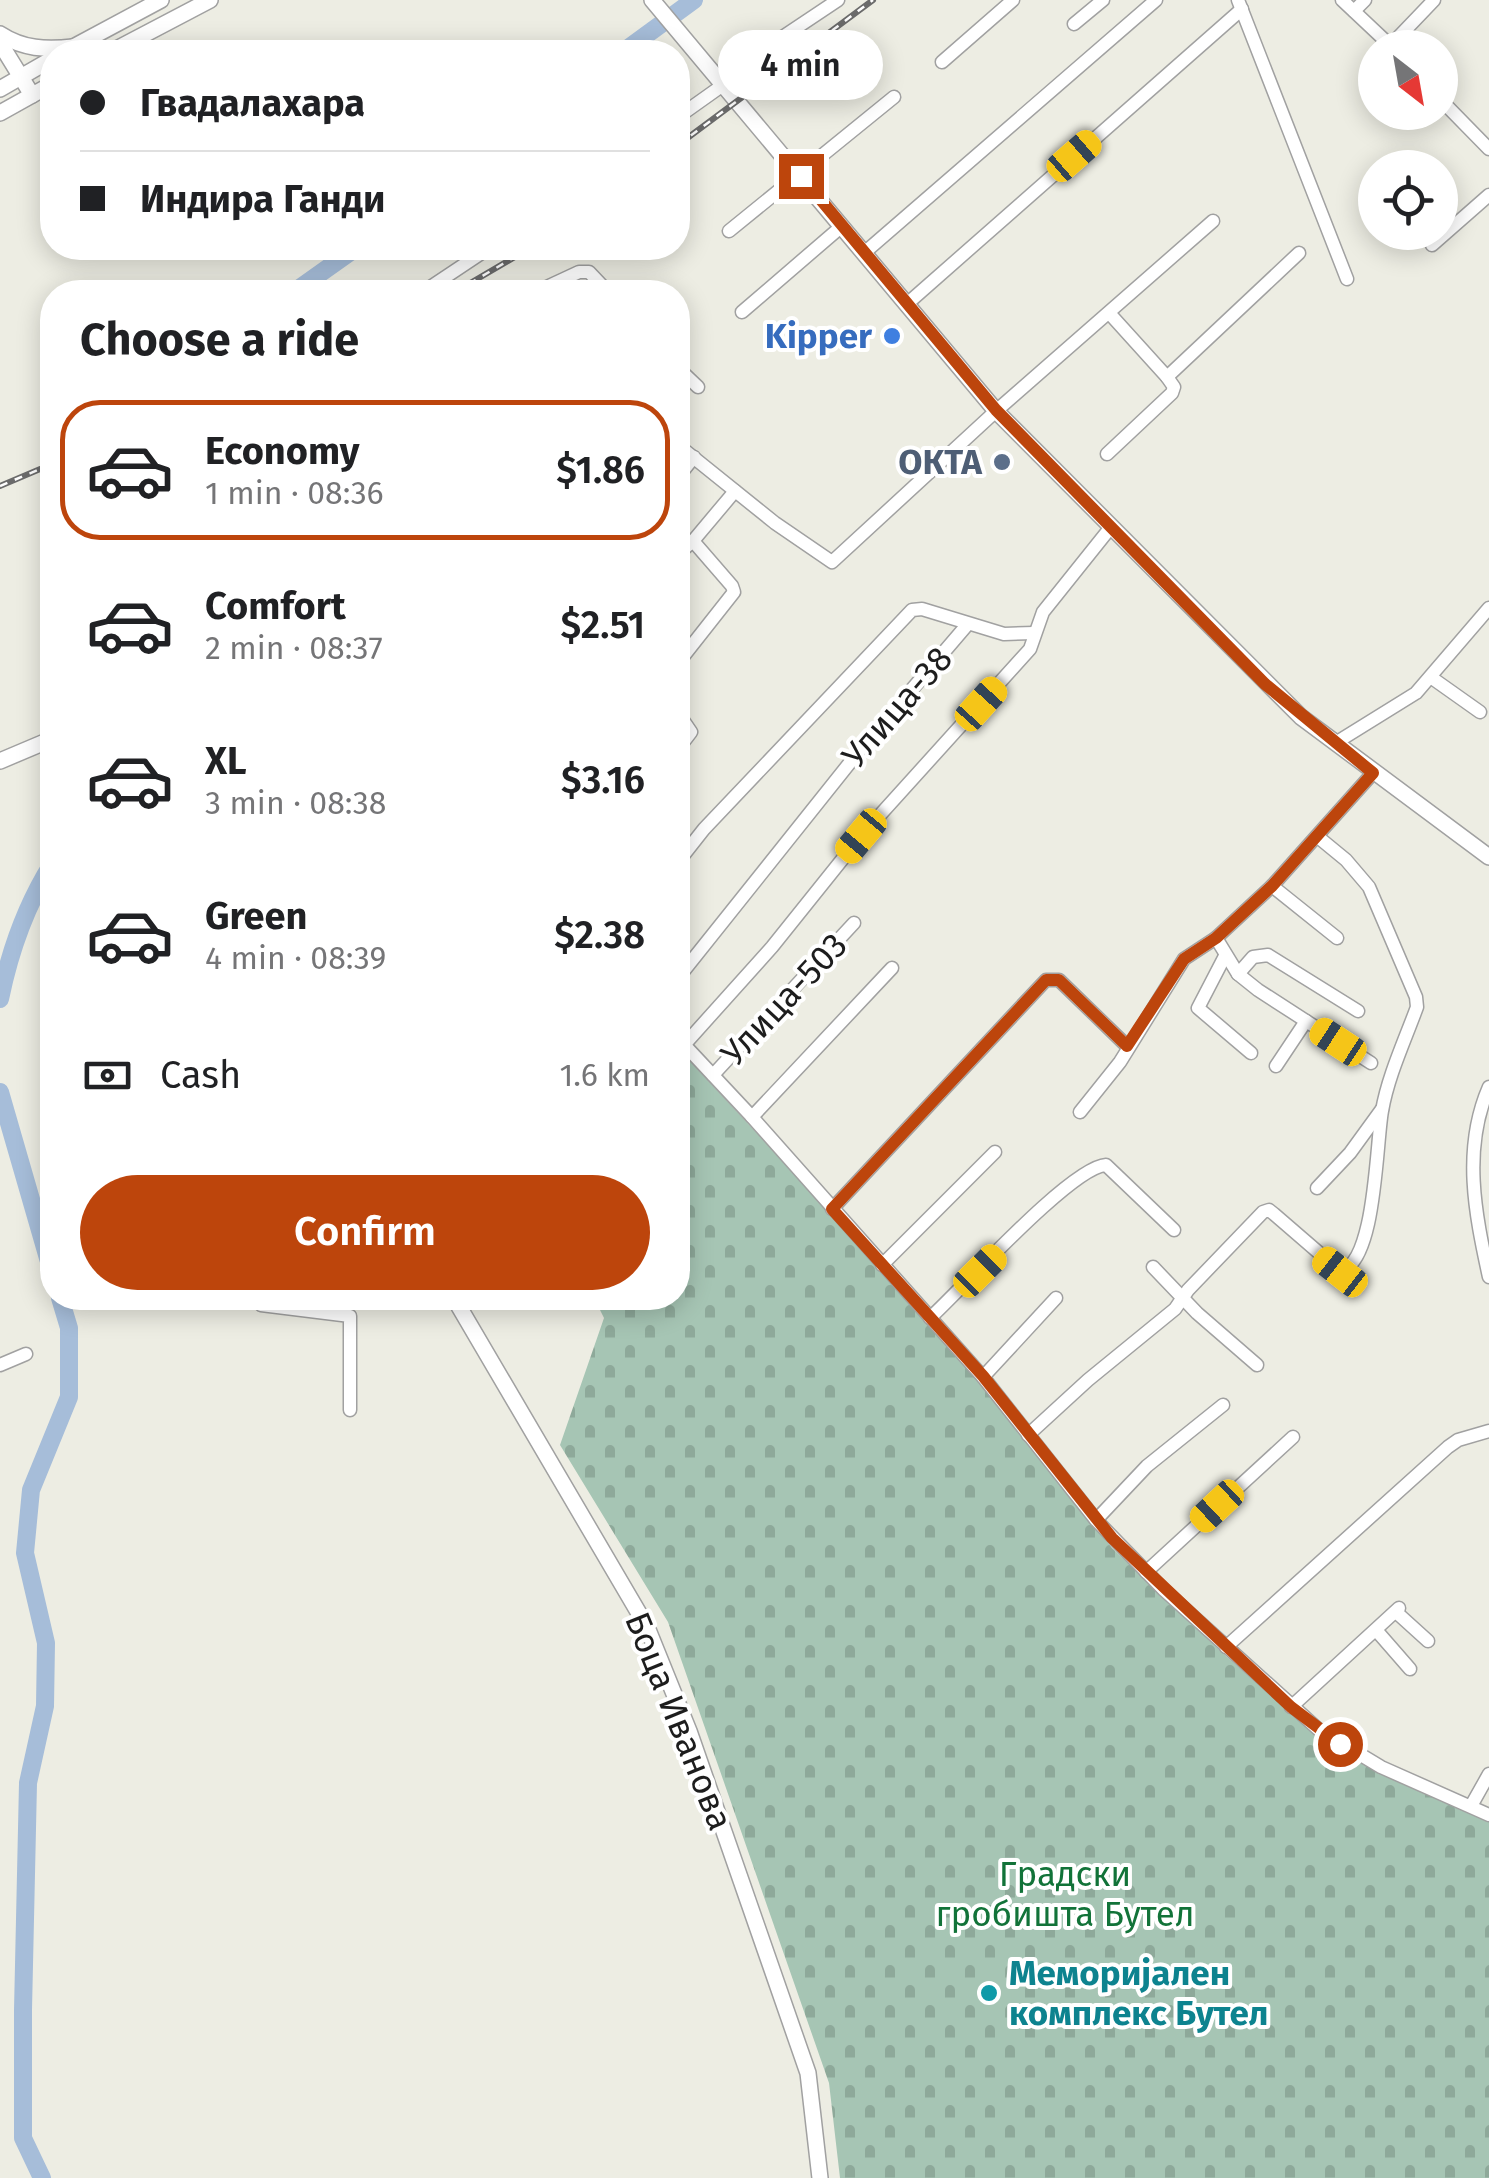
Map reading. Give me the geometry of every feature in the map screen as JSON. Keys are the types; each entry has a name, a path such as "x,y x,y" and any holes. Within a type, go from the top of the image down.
{"street":[{"path":"87,40 161,0"},
{"path":"134,40 210,0"},
{"path":"690,108 723,85 742,64 838,0"},
{"path":"942,62 1013,0"},
{"path":"1074,24 1103,0"},
{"path":"864,253 1156,0"},
{"path":"1342,0 1375,30"},
{"path":"1354,11 1364,0"},
{"path":"1407,30 1434,0"},
{"path":"656,4 685,40"},
{"path":"908,303 1240,5 1347,279"},
{"path":"0,34 26,47 40,49"},
{"path":"0,43 32,94"},
{"path":"690,46 996,410 1265,684 1373,773 1489,857"},
{"path":"0,89 40,66"},
{"path":"0,114 40,90"},
{"path":"729,231 894,97"},
{"path":"1458,117 1489,149"},
{"path":"1458,223 1489,196"},
{"path":"690,454 832,562 996,410 1213,221"},
{"path":"742,312 842,226"},
{"path":"1168,377 1299,252"},
{"path":"442,280 472,260"},
{"path":"562,280 589,272 597,280"},
{"path":"1107,454 1174,388 1110,314"},
{"path":"690,381 698,387"},
{"path":"690,462 694,457"},
{"path":"690,543 735,491"},
{"path":"690,1032 772,948 861,836 1030,649 1043,612 1111,527"},
{"path":"690,648 734,592 693,540"},
{"path":"690,847 912,610 922,609 1004,634 1034,633"},
{"path":"1336,742 1404,702 1432,678 1489,609"},
{"name":"Улица-38","path":"690,963 860,750 968,625"},
{"path":"1432,678 1480,712"},
{"path":"0,761 40,744"},
{"path":"1080,1112 1110,1076 1177,968 1272,886 1373,773"},
{"path":"1028,1436 1184,1300 1188,1290 1254,1220 1269,1210 1340,1272 1350,1269 1370,1221 1382,1109 1416,997 1368,886 1346,860 1318,837"},
{"path":"1272,886 1337,938"},
{"name":"Улица-503","path":"714,1075 854,924"},
{"path":"1216,938 1238,974 1371,1063"},
{"path":"1238,974 1253,957 1268,955 1358,1011"},
{"path":"1225,956 1198,1008 1251,1054"},
{"path":"752,1116 892,968"},
{"path":"832,1209 1046,980 1059,980 1127,1046"},
{"path":"1276,1066 1306,1021"},
{"path":"690,1050 983,1376 1096,1520 1146,1572 1318,1729 1358,1756 1489,1814"},
{"path":"1489,1088 1474,1196 1489,1277"},
{"path":"1317,1188 1350,1153 1382,1109"},
{"path":"882,1265 995,1152"},
{"path":"930,1318 1063,1188 1098,1165 1106,1165 1174,1230"},
{"path":"1153,1267 1257,1365"},
{"path":"983,1376 1056,1298"},
{"path":"310,1310 350,1316 350,1410"},
{"name":"Боца Иванова","path":"461,1310 647,1627 688,1731 808,2072 820,2178"},
{"path":"0,1365 26,1354"},
{"path":"1096,1520 1155,1459 1223,1404"},
{"path":"1226,1647 1448,1447 1489,1431"},
{"path":"1146,1572 1294,1437"},
{"path":"1291,1707 1398,1610 1428,1642"},
{"path":"1376,1630 1410,1668"},
{"path":"1471,1806 1489,1774"}],"green space":[{"name":"Градски гробишта Бутел","path":"690,1061 929,1319 1112,1548 1227,1657 1316,1734 1340,1750 1489,1819 1489,2178 840,2178 829,2083 668,1622 560,1445 604,1318 600,1310 690,1310"}],"waterway":[{"path":"639,40 694,0"},
{"path":"311,280 339,260"},
{"path":"0,999 20,929 40,885"},
{"path":"0,1092 40,1230"},
{"path":"42,2178 23,2138 23,2010 28,1783 45,1706 46,1643 25,1553 31,1490 69,1397 69,1328 64,1310"}],"railway":[{"path":"690,136 873,0"},
{"path":"475,280 510,260"},
{"path":"0,486 40,469"}],"place":[{"name":"Kipper","path":"892,336"},
{"name":"ОКТА","path":"1002,462"},
{"name":"Меморијален комплекс Бутел","path":"989,1993"}],"route":[{"path":"801,176 996,410 1265,684 1373,773 1272,886 1216,938 1184,959 1127,1046 1059,980 1046,980 832,1209 983,1376 1112,1538 1291,1707 1340,1744"}]}
